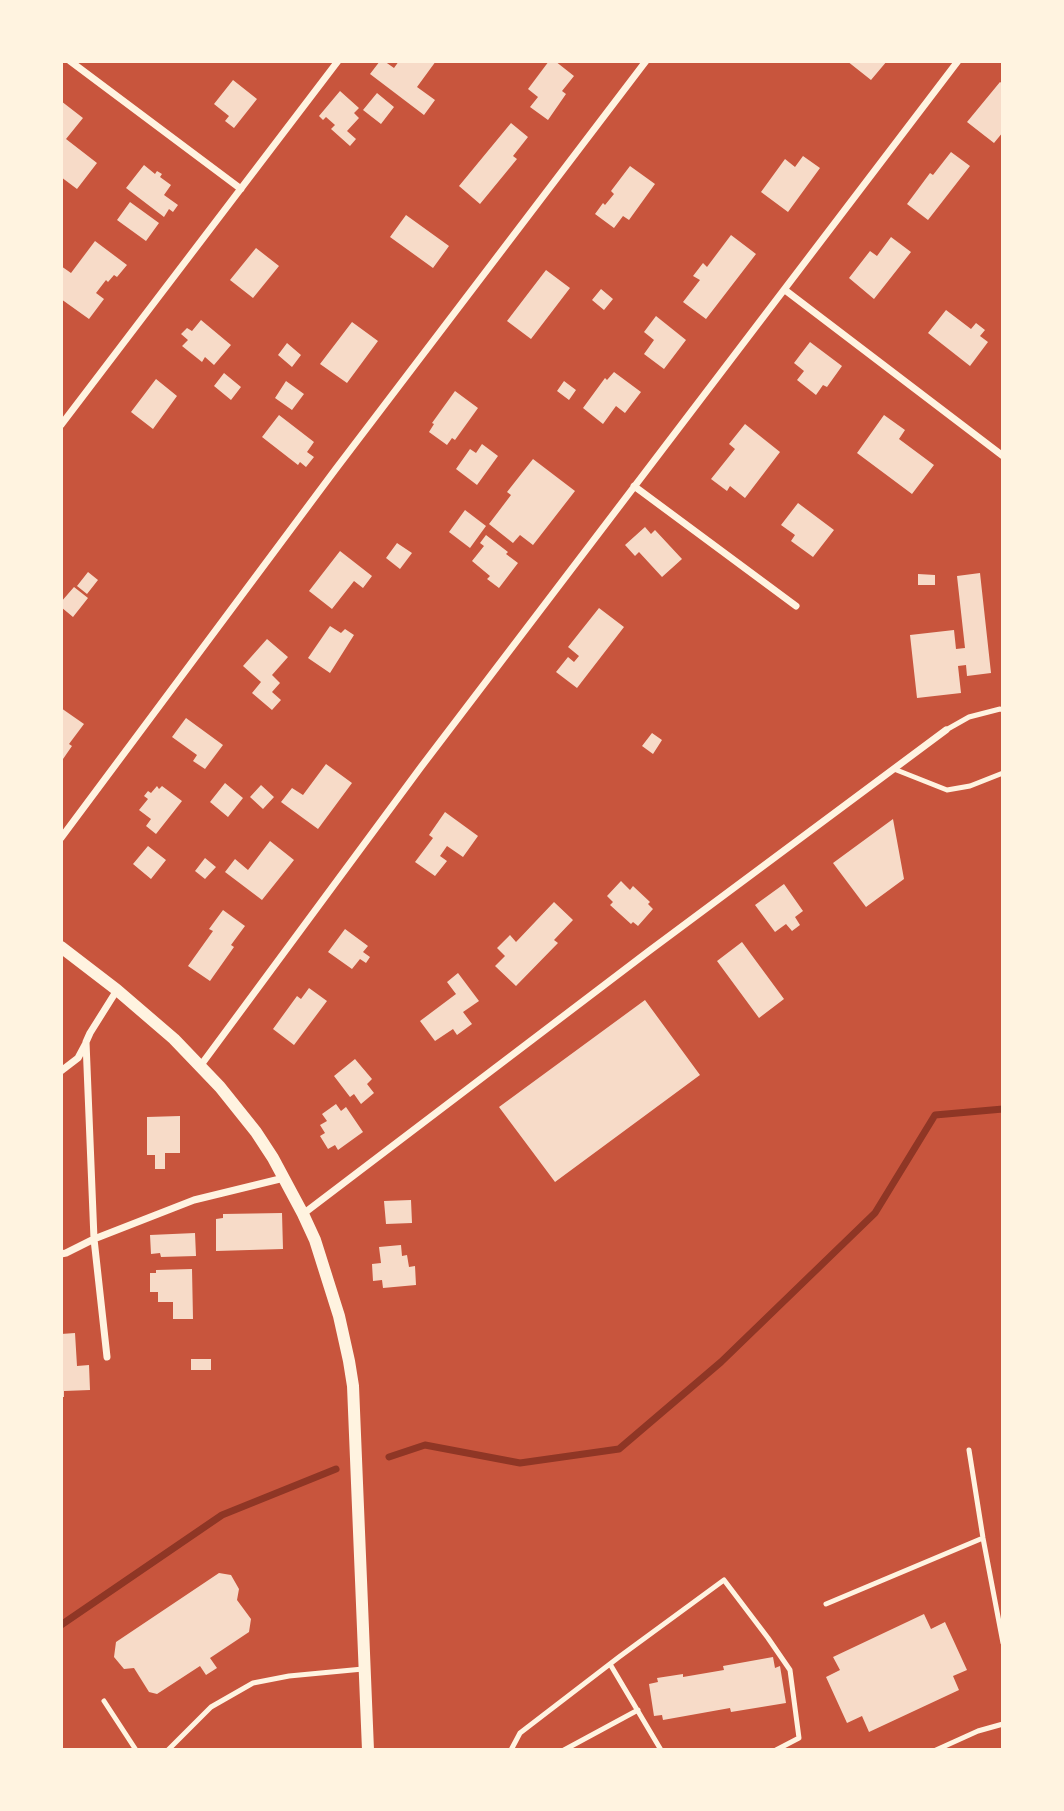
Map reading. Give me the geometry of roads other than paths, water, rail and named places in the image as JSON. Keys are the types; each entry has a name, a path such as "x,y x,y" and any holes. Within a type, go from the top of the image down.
{"street":[{"path":"70,61 241,189"},
{"path":"61,425 338,61"},
{"path":"61,838 335,470 646,61"},
{"path":"201,1065 412,778 958,61"},
{"path":"785,289 1003,456"},
{"path":"634,486 796,606"},
{"path":"303,1214 946,730"},
{"path":"61,947 174,1039 239,1109 284,1178 303,1214 324,1267 339,1316 353,1386 368,1750"},
{"path":"61,1071 78,1058 117,990"},
{"path":"86,1042 94,1239 107,1357"},
{"path":"61,1254 194,1200 284,1178"}],"lane":[{"path":"946,730 969,717 1003,710"},
{"path":"894,769 947,790 970,786 1003,774"},
{"path":"969,1450 1003,1643"},
{"path":"826,1604 983,1538"},
{"path":"511,1750 520,1733 724,1580 790,1670 799,1738 776,1750"},
{"path":"610,1664 661,1750"},
{"path":"168,1750 211,1707 253,1683 289,1676 365,1669"},
{"path":"104,1701 136,1750"},
{"path":"564,1750 638,1710"},
{"path":"936,1750 978,1731 1003,1724"}],"waterway":[{"path":"389,1457 425,1445 520,1463 619,1449 721,1362 875,1213 935,1115 1003,1109"},
{"path":"61,1625 222,1515 336,1469"}]}
